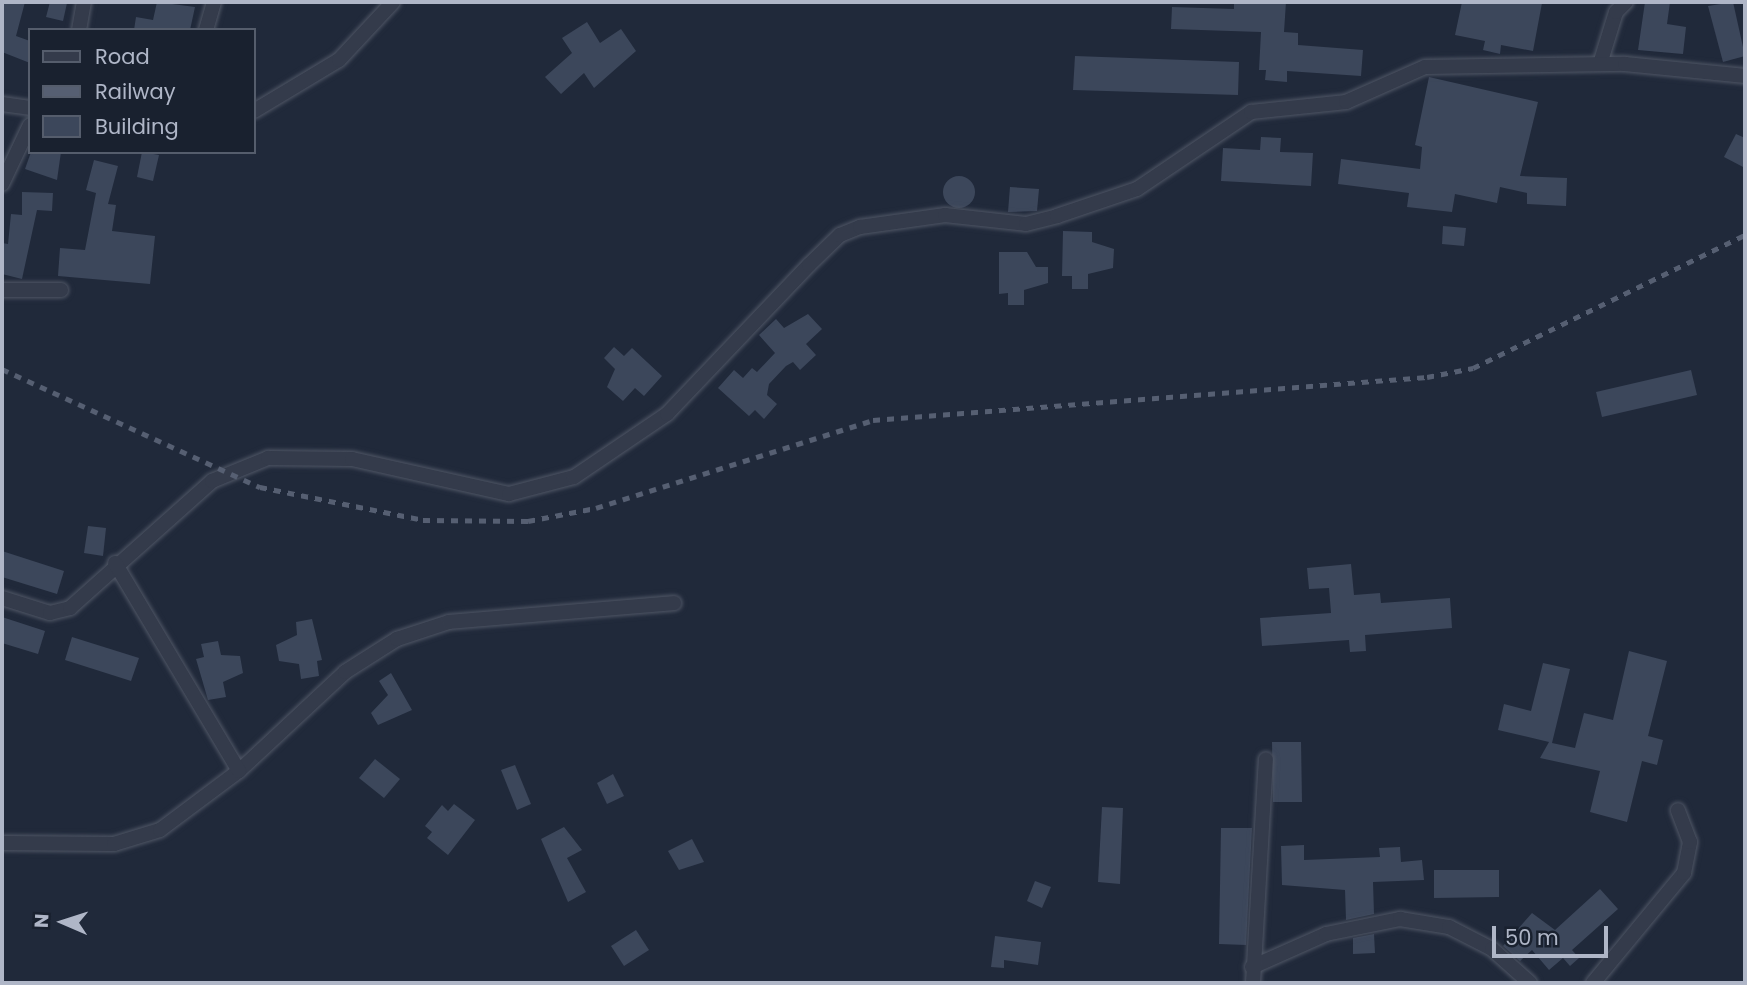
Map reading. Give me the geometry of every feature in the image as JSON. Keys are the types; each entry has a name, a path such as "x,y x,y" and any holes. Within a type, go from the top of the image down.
{"street":[{"path":"79,28 84,2"},
{"path":"207,28 214,2"},
{"path":"256,110 339,60 393,2"},
{"path":"1600,64 1616,12 1626,2"},
{"path":"2,598 50,613 70,608 115,563 212,481 268,458 361,460 509,494 574,477 667,414 817,258 860,227 945,215 1026,224 1057,216 1137,189 1251,112 1346,102 1425,67 1600,64 1745,76"},
{"path":"2,104 28,108"},
{"path":"2,184 28,129"},
{"path":"2,290 61,290"},
{"path":"115,563 239,771"},
{"path":"2,843 71,848 125,841 160,830 239,771 345,672 397,639 449,622 674,603"},
{"path":"1252,983 1266,759"},
{"path":"1593,983 1684,873 1690,842 1678,810"},
{"path":"1252,967 1326,934 1400,919 1449,927 1492,949 1530,983"}],"building":[{"path":"2,2 25,2 16,36 28,40 28,62 2,52"},
{"path":"50,2 67,3 63,21 46,17"},
{"path":"157,2 195,7 190,28 134,28 136,17 153,20"},
{"path":"1234,2 1286,2 1284,32 1298,33 1298,45 1363,50 1361,76 1287,71 1287,82 1265,80 1266,70 1259,70 1261,32 1171,29 1172,7 1234,9"},
{"path":"1462,2 1542,3 1533,51 1501,45 1500,54 1483,50 1485,41 1455,35"},
{"path":"1645,2 1670,2 1667,24 1686,27 1683,54 1638,50"},
{"path":"1733,2 1745,56 1723,62 1708,6"},
{"path":"587,22 600,43 621,29 636,51 594,88 584,73 561,94 545,77 572,53 562,38"},
{"path":"1075,56 1239,62 1238,95 1073,90"},
{"path":"1429,77 1538,102 1520,176 1567,178 1566,206 1527,204 1527,193 1500,187 1497,203 1455,194 1452,212 1407,207 1409,193 1338,184 1341,159 1420,169 1422,147 1415,145"},
{"path":"1736,134 1745,138 1745,168 1724,157"},
{"path":"1261,137 1281,138 1280,152 1313,153 1311,186 1221,181 1223,148 1260,150"},
{"path":"30,154 61,154 57,180 25,169"},
{"path":"142,154 159,155 153,181 137,177"},
{"path":"94,160 118,166 108,204 116,205 112,231 155,236 150,284 58,276 60,248 85,250 96,193 86,190"},
{"path":"959,176 971,180 975,192 971,204 959,208 947,204 943,192 947,180"},
{"path":"1010,187 1039,189 1037,211 1008,212"},
{"path":"22,192 53,193 52,211 37,210 22,279 2,274 2,243 8,244 11,214 22,215"},
{"path":"1443,226 1466,228 1464,246 1442,244"},
{"path":"1063,231 1092,232 1092,242 1114,249 1113,268 1088,274 1088,289 1072,289 1072,276 1062,276"},
{"path":"999,252 1027,252 1036,267 1048,267 1048,283 1024,290 1024,305 1008,305 1008,293 999,294"},
{"path":"808,314 822,329 806,344 816,355 800,370 793,362 786,366 769,384 767,395 777,404 764,419 755,410 749,416 718,388 734,370 743,378 752,368 757,372 775,353 759,335 776,319 784,328"},
{"path":"614,347 624,356 632,348 662,376 644,396 635,388 623,401 607,387 615,369 604,358"},
{"path":"1691,370 1697,395 1602,417 1596,392"},
{"path":"88,526 106,528 103,556 84,553"},
{"path":"2,551 64,571 57,594 2,577"},
{"path":"1351,564 1354,595 1380,593 1381,603 1450,598 1452,628 1365,635 1366,651 1350,652 1349,640 1262,646 1260,618 1331,613 1329,588 1309,589 1307,568"},
{"path":"2,617 45,631 38,654 2,643"},
{"path":"312,619 322,660 317,661 319,676 301,679 299,664 279,661 276,645 297,635 296,622"},
{"path":"72,637 139,658 131,681 65,660"},
{"path":"218,641 221,655 240,656 243,673 223,682 226,697 208,700 196,659 204,657 201,644"},
{"path":"1629,651 1667,661 1648,736 1663,740 1657,765 1642,761 1627,822 1590,812 1600,771 1540,758 1549,742 1498,730 1504,704 1531,711 1543,663 1570,669 1552,743 1575,748 1584,713 1613,720"},
{"path":"391,673 412,710 378,725 371,713 388,695 379,681"},
{"path":"1272,742 1301,742 1302,802 1273,802"},
{"path":"375,759 400,779 384,798 359,778"},
{"path":"515,765 531,804 517,810 501,770"},
{"path":"613,774 624,796 607,804 597,783"},
{"path":"454,804 475,820 448,855 427,838 432,832 425,826 442,805 448,811"},
{"path":"1102,807 1123,808 1120,884 1098,882"},
{"path":"564,827 582,850 567,858 586,892 568,902 541,839"},
{"path":"1221,828 1252,828 1246,945 1219,944"},
{"path":"692,839 704,862 679,870 668,851"},
{"path":"1304,845 1304,860 1380,857 1379,848 1400,847 1401,862 1422,860 1424,880 1373,882 1374,914 1346,920 1345,890 1282,885 1281,846"},
{"path":"1434,870 1499,870 1499,897 1434,898"},
{"path":"1035,881 1051,887 1042,908 1027,901"},
{"path":"1600,889 1618,909 1572,950 1579,958 1570,966 1563,958 1549,970 1532,950 1520,961 1503,946 1532,913 1555,930"},
{"path":"636,930 649,950 624,966 611,946"},
{"path":"1374,934 1375,953 1353,954 1353,938"},
{"path":"995,936 1041,942 1038,965 1004,960 1004,968 991,967"}],"railway":[{"path":"2,369 260,487 423,520 528,521 596,508 873,420 1427,377 1473,368 1745,235"}]}
